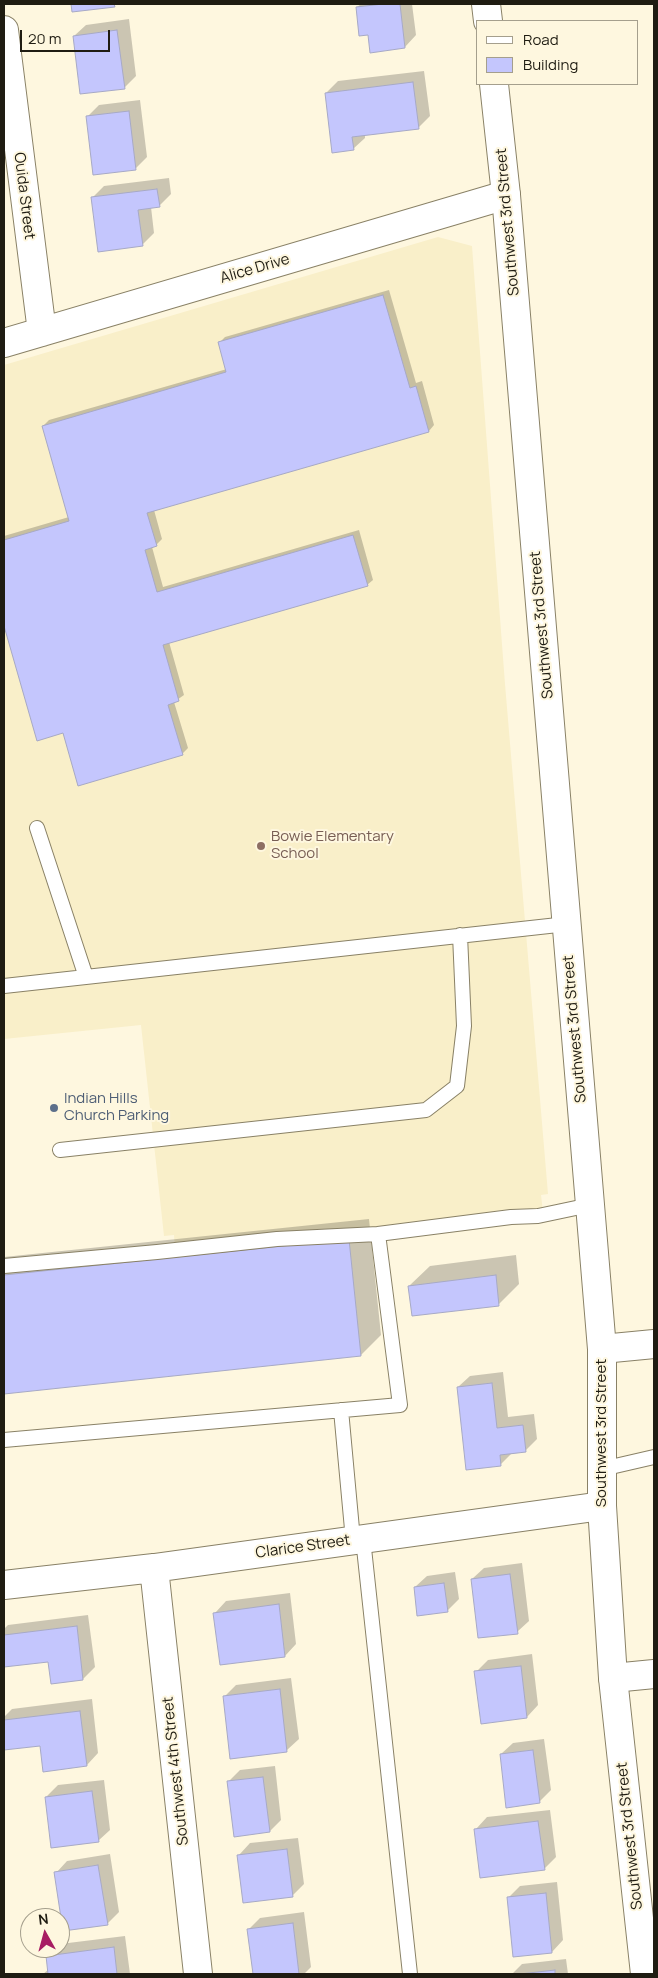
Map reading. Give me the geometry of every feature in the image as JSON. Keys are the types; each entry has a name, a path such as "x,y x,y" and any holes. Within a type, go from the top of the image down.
{"street":[{"path":"486,4 488,20"},
{"name":"Ouida Street","path":"4,30 42,332"},
{"name":"Southwest 3rd Street","path":"494,85 506,195 602,1349 602,1506 613,1678 645,1974"},
{"name":"Alice Drive","path":"4,343 506,195"},
{"path":"602,1349 654,1344"},
{"name":"Clarice Street","path":"4,1585 154,1568 602,1506"},
{"name":"Southwest 4th Street","path":"154,1568 198,1974"},
{"path":"613,1678 654,1674"}],"lane":[{"path":"37,828 86,977"},
{"path":"4,986 567,924"},
{"path":"60,1150 426,1110 457,1086 464,1026 460,935"},
{"path":"4,1266 276,1239 378,1234 511,1217 538,1216 590,1205"},
{"path":"4,1440 400,1404 378,1234"},
{"path":"341,1410 410,1974"},
{"path":"602,1469 654,1457"}],"shaded area":[{"name":"Bowie Elementary School","path":"438,237 472,246 505,684 548,1194 541,1195 543,1212 175,1249 174,1235 164,1236 141,1025 4,1039 4,365"}],"building":[{"path":"71,4 114,4 115,7 72,12"},
{"path":"400,4 405,48 370,53 368,35 359,36 356,7"},
{"path":"117,30 125,89 80,94 73,36"},
{"path":"413,82 419,129 352,137 354,150 332,153 325,93"},
{"path":"129,111 136,170 93,175 86,116"},
{"path":"157,189 160,207 138,210 143,246 98,252 91,197"},
{"path":"383,295 410,388 416,386 429,432 147,513 157,546 145,550 157,592 353,535 368,586 163,645 179,701 168,705 183,755 78,786 63,733 37,741 4,626 4,540 69,521 42,426 226,372 218,342"},
{"path":"349,1239 361,1356 4,1394 4,1275"},
{"path":"496,1275 499,1306 412,1316 408,1286"},
{"path":"492,1383 497,1428 523,1425 526,1452 500,1455 501,1466 466,1470 457,1387"},
{"path":"510,1574 518,1634 478,1638 471,1579"},
{"path":"444,1583 448,1612 417,1616 414,1587"},
{"path":"279,1604 285,1657 220,1665 213,1613"},
{"path":"77,1626 83,1680 51,1684 48,1662 4,1667 4,1635"},
{"path":"521,1666 527,1718 481,1724 474,1671"},
{"path":"280,1689 287,1752 230,1759 223,1696"},
{"path":"80,1711 87,1766 43,1772 40,1746 4,1750 4,1720"},
{"path":"533,1750 540,1803 506,1808 500,1754"},
{"path":"263,1777 270,1832 234,1837 227,1781"},
{"path":"92,1791 99,1842 51,1848 45,1797"},
{"path":"538,1821 545,1870 480,1878 474,1829"},
{"path":"287,1849 293,1897 243,1903 237,1855"},
{"path":"98,1865 108,1925 70,1930 70,1908 59,1908 54,1872"},
{"path":"546,1893 552,1953 513,1957 507,1897"},
{"path":"293,1923 299,1974 253,1974 247,1929"},
{"path":"114,1947 117,1974 48,1974 46,1958 70,1958 70,1953"},
{"path":"555,1970 555,1974 520,1974"}],"place":[{"name":"Bowie Elementary School","path":"261,846"},
{"name":"Indian Hills Church Parking","path":"54,1108"}]}
